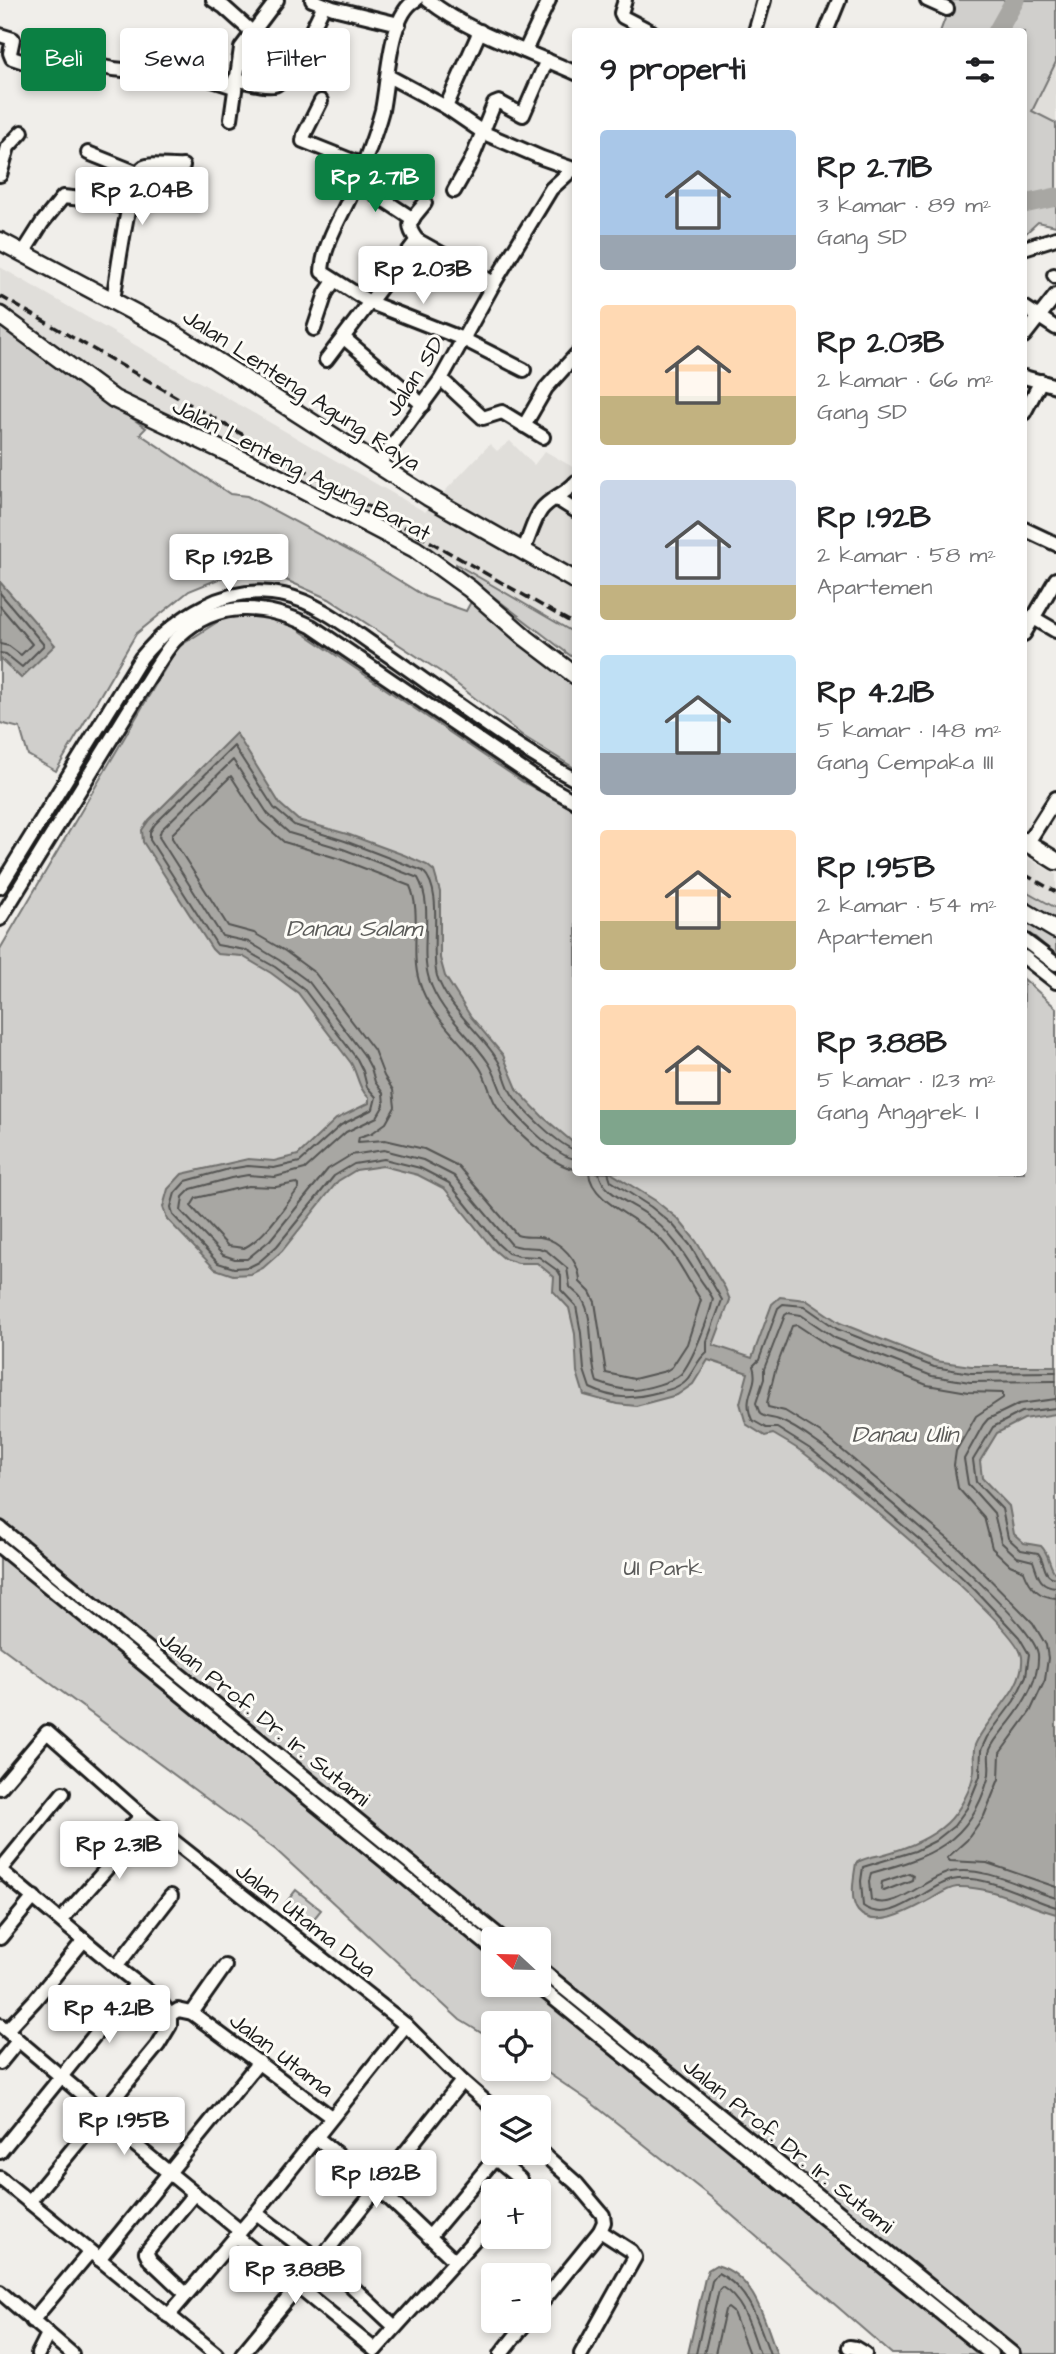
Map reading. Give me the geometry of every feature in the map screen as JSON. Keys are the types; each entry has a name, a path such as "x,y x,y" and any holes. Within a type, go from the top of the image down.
{"main road":[{"name":"Jalan Lenteng Agung Raya","path":"0,241 173,333 428,497 572,579"},
{"name":"Jalan Lenteng Agung Barat","path":"0,315 114,399 266,471 415,549 470,589 526,638 572,673"},
{"path":"1027,836 1056,850"},
{"path":"1027,836 1056,861"},
{"path":"1027,913 1056,930"}],"street":[{"path":"213,0 248,28"},
{"path":"255,28 277,0"},
{"path":"416,0 408,6 398,24 378,123 363,165 334,230 322,268 324,275 371,303 463,339 524,370"},
{"path":"428,0 445,14 572,71"},
{"path":"525,51 547,4 533,0"},
{"path":"625,0 621,13 623,17 642,28"},
{"path":"756,28 764,0"},
{"path":"828,28 839,0"},
{"path":"927,0 947,9"},
{"path":"0,35 13,39 10,53 12,58 33,65 84,63 156,73 177,66 191,66 206,78 273,85 281,82 291,69 318,3 398,24"},
{"path":"446,107 480,31"},
{"path":"231,120 242,47"},
{"path":"454,191 471,161 496,102 523,115 547,60"},
{"path":"388,76 446,107 484,133 572,168"},
{"path":"321,101 303,141 363,165"},
{"path":"0,174 8,147 22,132"},
{"path":"88,153 138,173"},
{"path":"113,300 128,208 138,173 149,165 183,166"},
{"name":"Jalan SD","path":"378,465 441,379 494,283 551,189 572,171"},
{"path":"356,182 413,219"},
{"path":"23,253 63,197 101,201 128,208"},
{"path":"425,203 410,223 409,231 417,240 494,283"},
{"path":"1027,247 1056,238"},
{"path":"326,360 417,240"},
{"path":"314,329 326,293 334,281"},
{"path":"1027,332 1056,295"},
{"path":"1027,309 1056,328"},
{"path":"344,338 423,405"},
{"path":"524,426 546,388 572,359"},
{"path":"1027,378 1056,386"},
{"path":"441,379 483,418 502,412 542,438"},
{"path":"1027,407 1041,381"},
{"path":"523,551 538,515 548,503 572,486"},
{"path":"557,499 572,508"},
{"path":"1027,530 1056,544"},
{"path":"1027,628 1056,579"},
{"path":"0,887 141,658 158,637 176,622 211,602 238,595 263,593 292,597 321,610 515,744 572,778"},
{"path":"0,919 155,668 177,637 198,622 218,613 243,608 281,613 311,626 542,783 572,797"},
{"path":"1032,617 1056,631"},
{"path":"84,750 98,759"},
{"path":"1027,836 1056,798"},
{"path":"1027,942 1056,964"},
{"path":"1027,959 1056,982"},
{"name":"Jalan Prof. Dr. Ir. Sutami","path":"0,1528 488,1927"},
{"name":"Jalan Prof. Dr. Ir. Sutami","path":"0,1548 481,1939"},
{"name":"Jalan Utama Dua","path":"0,1788 47,1732 142,1815 406,2025 481,2098"},
{"path":"29,2202 164,2036 170,2025 170,2015 159,2000 0,1870 63,1793"},
{"path":"61,1920 125,1848 127,1845 124,1833 142,1815"},
{"path":"116,1967 171,1896"},
{"path":"0,1938 34,1897"},
{"path":"85,1940 3,2028 375,2352 481,2232"},
{"path":"170,2015 178,2010 192,2013 225,1966"},
{"name":"Jalan Prof. Dr. Ir. Sutami","path":"551,1978 1013,2354"},
{"path":"0,2152 136,1983"},
{"name":"Jalan Prof. Dr. Ir. Sutami","path":"551,1996 991,2354"},
{"name":"Jalan Utama","path":"192,2013 331,2118"},
{"path":"168,2316 256,2213 406,2025"},
{"path":"0,2063 18,2041"},
{"path":"32,2321 170,2173 260,2062"},
{"path":"242,2354 299,2287 462,2081"},
{"path":"316,2137 377,2187 455,2261"},
{"path":"551,2160 577,2183 603,2215 604,2222 600,2231 551,2291"},
{"path":"429,2237 492,2162 498,2161 514,2179"},
{"path":"0,2178 215,2354"},
{"path":"186,2294 150,2260 146,2252 194,2194"},
{"path":"256,2213 364,2296 370,2305 395,2327"},
{"path":"581,2354 635,2257 631,2251 600,2231"},
{"path":"0,2292 72,2354"},
{"path":"501,2354 518,2333"},
{"path":"38,2354 48,2334"},
{"path":"849,2347 865,2354"}],"shaded area":[{"path":"1056,14 1056,172 1032,188 1027,110 1027,58"},
{"path":"0,267 425,512 490,444 497,451 510,441 534,465 545,451 572,467 572,632 397,529 109,386 0,310"},
{"path":"1027,858 1056,874 1056,908 1027,892"}],"green space":[{"path":"952,0 1056,0 1056,62 1032,111 1056,123 1056,226 1038,222 1027,232 1027,28 942,28"},
{"path":"0,326 146,428 140,434 230,494 247,496 361,557 426,597 466,611 473,598 572,679 572,767 523,736 444,674 329,599 279,577 233,573 189,591 136,634 56,771 28,755 20,728 0,723"},
{"path":"456,564 572,632 572,657 455,567"},
{"name":"UI Park","path":"253,599 523,782 572,809 572,1176 1027,1176 1027,982 1056,1008 1056,2354 892,2354 712,2198 589,2101 551,2075 551,2011 481,2011 481,2033 460,2020 276,1850 0,1646 0,949 177,648"},
{"path":"1027,892 1056,908 1056,921 1027,905"},
{"path":"1027,922 1056,938 1056,955 1027,933"},
{"path":"296,1890 321,1910 308,1926 283,1906"}],"water":[{"path":"0,582 55,645 21,678 0,658"},
{"name":"Danau Salam","path":"236,733 280,804 298,820 404,855 434,871 440,892 440,958 445,976 471,1017 503,1055 518,1091 572,1142 572,1176 616,1176 656,1201 678,1219 696,1241 730,1300 713,1345 752,1358 772,1304 780,1297 806,1300 840,1323 936,1361 971,1366 1056,1366 1056,1414 1024,1419 997,1433 980,1461 982,1478 1009,1506 1014,1534 1024,1543 1041,1546 1056,1574 1056,1914 995,1893 957,1887 903,1913 883,1919 865,1917 855,1906 853,1888 856,1863 924,1839 940,1829 956,1813 973,1778 975,1745 1017,1681 1022,1657 1013,1641 992,1617 890,1523 800,1451 773,1434 765,1436 746,1424 740,1403 748,1373 708,1360 693,1384 677,1395 636,1406 584,1395 577,1372 575,1334 569,1308 553,1291 554,1277 537,1263 518,1263 505,1259 493,1249 445,1189 418,1175 383,1166 356,1170 338,1181 282,1251 263,1268 251,1274 233,1275 215,1269 167,1219 163,1207 168,1189 182,1174 248,1159 274,1161 298,1155 336,1119 369,1103 369,1098 360,1086 351,1063 298,993 242,956 217,954 212,949 143,842 142,830"},
{"path":"716,2265 729,2270 749,2289 763,2314 777,2354 688,2354 705,2278 708,2270"}],"waterway":[{"path":"999,28 1015,0"},
{"path":"1027,203 1056,197"}],"railway":[{"path":"0,296 572,623"},
{"path":"1027,876 1056,892"}],"water label":[{"name":"Danau Ulin","path":"905,1434"}]}
